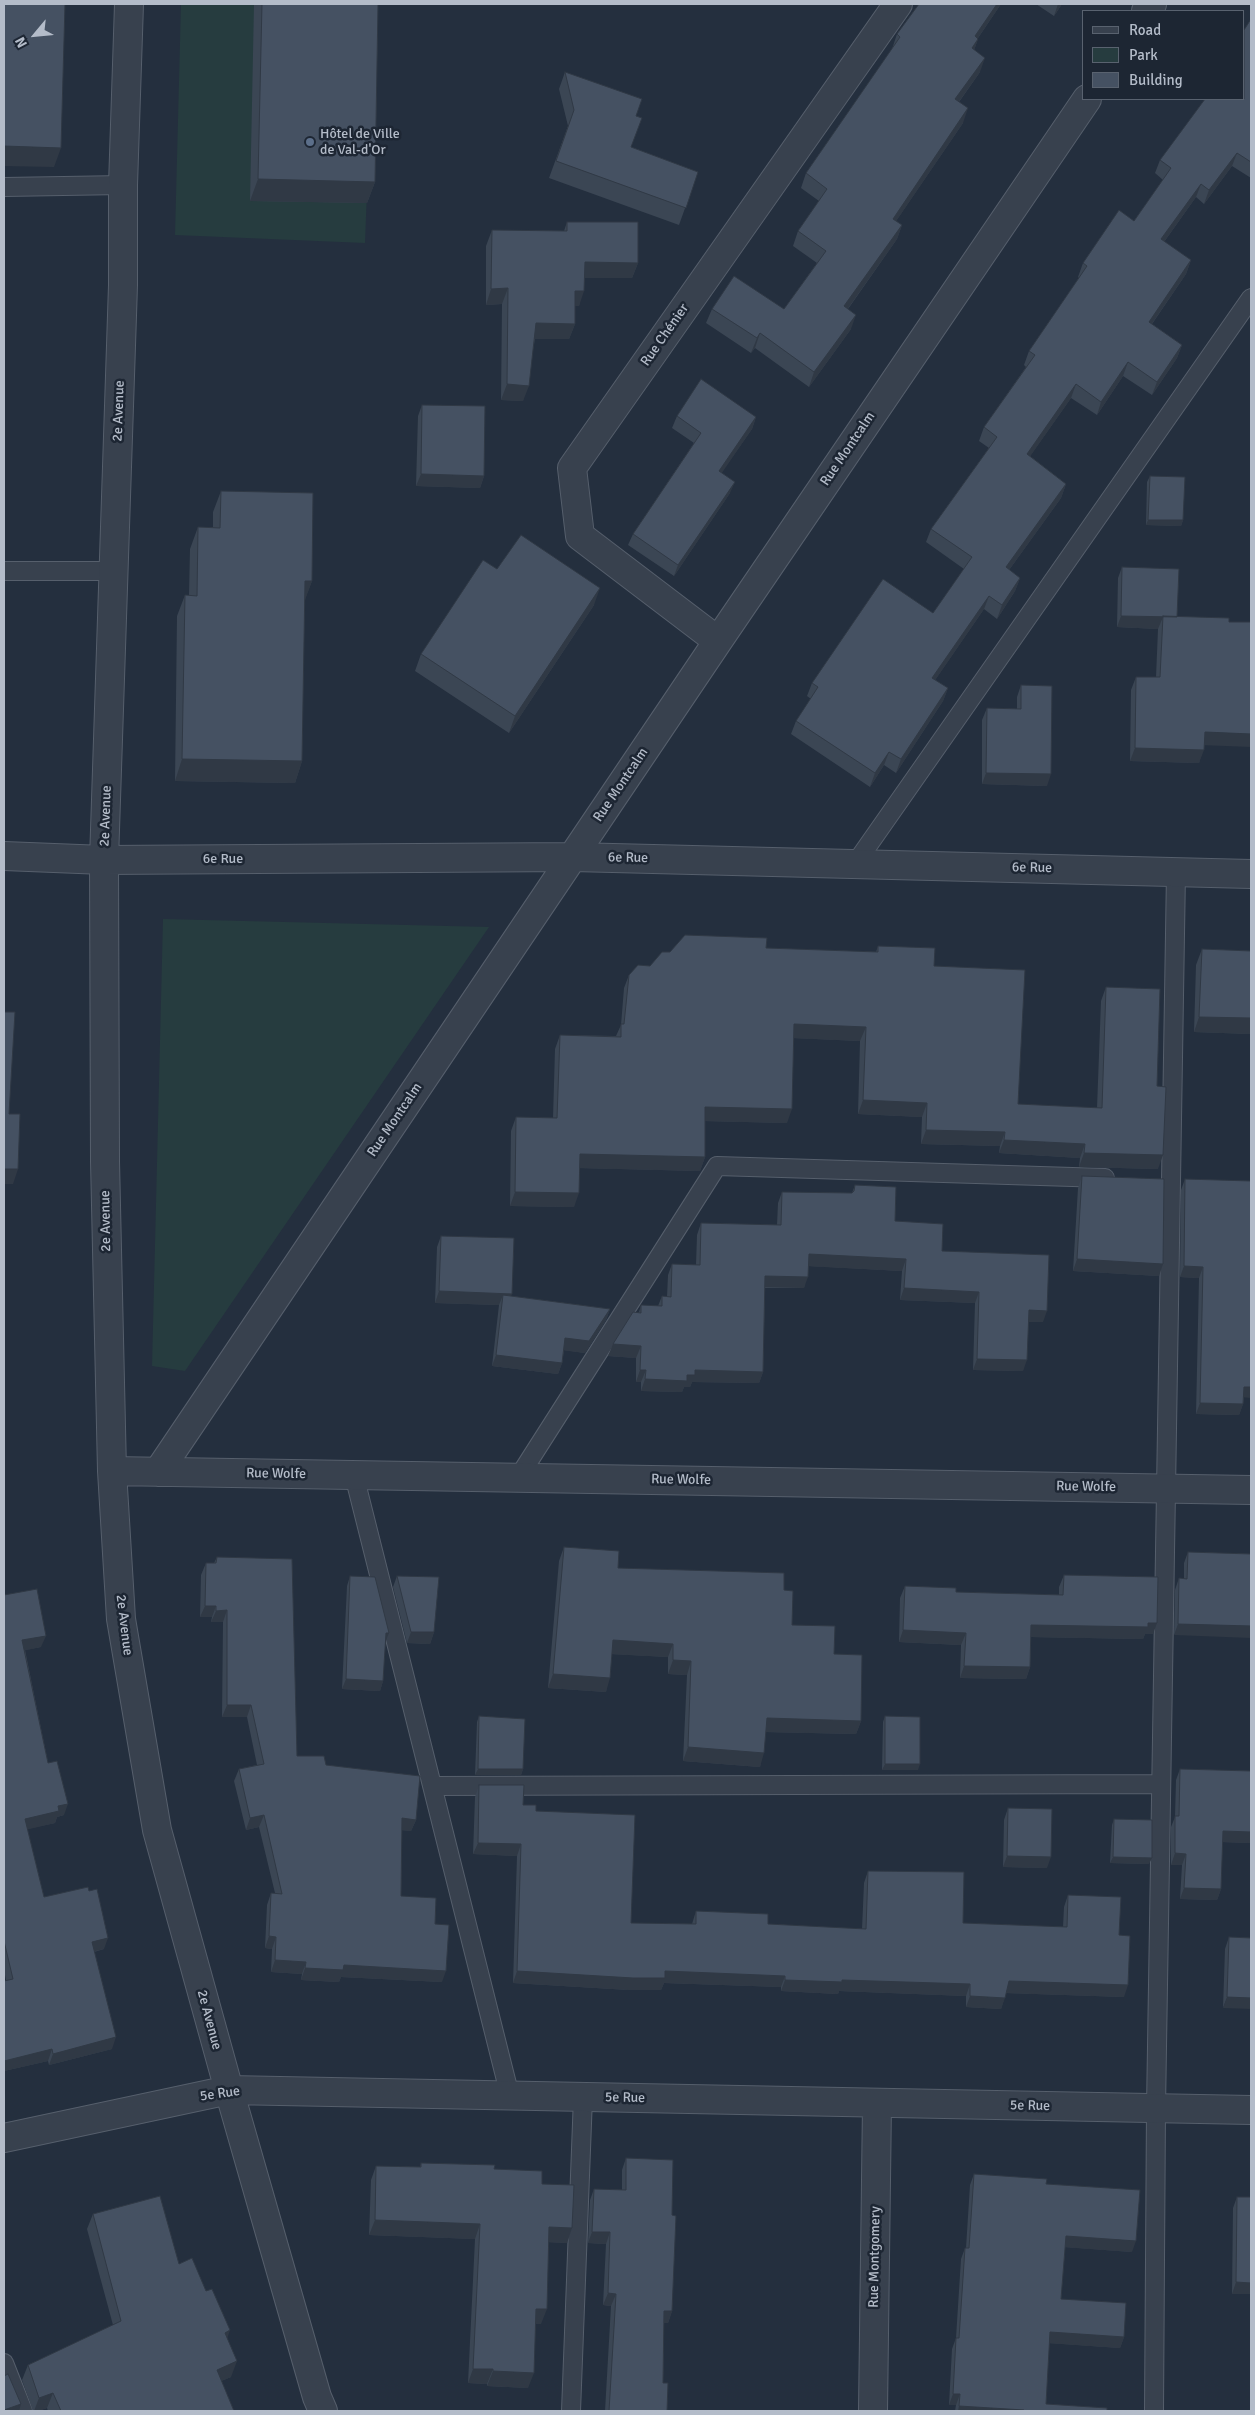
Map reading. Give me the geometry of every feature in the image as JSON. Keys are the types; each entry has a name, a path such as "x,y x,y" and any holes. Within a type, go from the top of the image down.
{"street":[{"name":"2e Avenue","path":"129,4 123,185 123,285 115,571 104,860 105,1161 112,1471 122,1619 157,1830 228,2090 320,2404"},
{"name":"Rue Chénier","path":"718,641 580,536 572,468 898,4"},
{"name":"Rue Montcalm","path":"158,1472 718,641 1086,100"},
{"name":"6e Rue","path":"4,856 104,860 572,857 1251,874"},
{"name":"Rue Wolfe","path":"112,1471 1251,1490"},
{"name":"5e Rue","path":"4,2138 228,2090 1251,2110"},
{"name":"Rue Montgomery","path":"873,2411 877,2103"},
{"path":"320,2404 340,2411"}],"lane":[{"path":"4,187 123,185"},
{"path":"855,864 1251,298"},
{"path":"4,571 115,571"},
{"path":"1154,2411 1160,1784 1176,872"},
{"path":"518,1478 718,1166 1121,1178"},
{"path":"1151,1179 1170,1180"},
{"path":"354,1475 510,2096"},
{"path":"433,1786 1160,1784"},
{"path":"571,2411 583,2097"},
{"path":"4,2363 23,2411"}],"green space":[{"path":"181,4 374,4 365,243 175,235"},
{"path":"163,919 489,927 185,1371 152,1366"}],"building":[{"path":"4,4 65,4 61,148 4,146"},
{"name":"Hôtel de Ville de Val-d'Or","path":"262,4 378,4 375,182 258,179"},
{"path":"919,4 997,4 975,36 978,39 972,48 985,58 955,99 968,108 893,219 902,225 844,306 856,315 814,372 760,333 757,338 712,309 734,276 784,309 826,251 798,231 827,189 806,173 900,37 897,34"},
{"path":"1251,19 1251,162 1237,153 1209,190 1201,184 1161,239 1191,260 1149,322 1182,345 1157,382 1128,362 1101,402 1076,384 1027,454 1066,484 1006,567 1020,578 1002,605 989,596 932,678 948,688 901,759 889,752 875,773 796,721 818,687 812,683 883,579 933,613 972,557 931,529 997,437 984,427 1035,355 1029,351 1087,266 1083,263 1119,210 1134,221 1171,168 1160,160 1204,100 1245,100 1245,28"},
{"path":"565,72 642,99 636,116 642,118 631,147 698,172 686,208 556,161 574,110"},
{"path":"567,222 638,222 638,263 585,262 584,291 575,291 575,324 536,323 529,386 507,384 508,288 491,289 492,230 567,231"},
{"path":"701,379 756,417 719,471 735,482 678,565 633,534 701,433 677,416"},
{"path":"422,405 485,406 484,476 421,474"},
{"path":"1150,476 1185,477 1183,520 1148,520"},
{"path":"221,491 313,493 312,581 305,581 302,761 182,759 185,595 197,596 198,527 220,528"},
{"path":"521,535 600,588 515,716 421,654 483,560 497,569"},
{"path":"1122,567 1179,569 1177,617 1121,616"},
{"path":"1163,616 1229,618 1229,622 1251,622 1251,734 1205,732 1204,750 1135,748 1136,677 1160,677"},
{"path":"1021,685 1052,686 1051,774 986,773 987,708 1021,709"},
{"path":"685,935 767,938 766,948 878,952 878,946 935,948 934,966 1025,970 1018,1104 1102,1108 1106,987 1160,989 1157,1086 1166,1087 1163,1155 1084,1153 1085,1144 1004,1140 1005,1132 926,1130 927,1103 863,1100 866,1027 794,1024 792,1109 705,1107 705,1157 580,1154 579,1193 515,1192 516,1117 557,1118 560,1035 621,1037 621,1024 624,1024 629,975 638,965 650,966 662,952 670,952"},
{"path":"1202,949 1251,951 1251,1018 1199,1017"},
{"path":"4,1012 15,1012 9,1114 20,1114 18,1169 4,1169"},
{"path":"1082,1176 1164,1179 1163,1264 1077,1259"},
{"path":"1185,1179 1251,1181 1251,1387 1244,1387 1243,1404 1200,1403 1203,1267 1184,1266"},
{"path":"855,1185 896,1187 895,1221 943,1224 942,1251 1049,1255 1047,1311 1029,1310 1027,1360 977,1359 979,1292 904,1288 906,1259 809,1254 808,1277 765,1276 763,1372 695,1370 695,1375 687,1375 687,1381 645,1379 646,1370 640,1370 641,1346 613,1344 633,1312 641,1313 641,1305 662,1306 662,1296 671,1297 672,1264 700,1265 701,1223 781,1225 782,1192 852,1193"},
{"path":"441,1236 514,1238 512,1294 439,1291"},
{"path":"503,1295 610,1309 589,1341 565,1338 562,1363 496,1355"},
{"path":"564,1547 619,1551 618,1568 784,1573 784,1590 793,1591 792,1625 835,1626 834,1654 862,1655 861,1721 767,1718 764,1753 688,1747 691,1661 673,1660 673,1644 613,1640 610,1678 553,1674"},
{"path":"1188,1552 1251,1554 1251,1626 1178,1624 1179,1578 1187,1579"},
{"path":"217,1557 292,1559 297,1756 324,1756 326,1765 420,1776 416,1820 402,1818 401,1896 436,1898 435,1924 449,1925 446,1971 344,1965 343,1970 305,1968 306,1962 275,1960 276,1937 269,1936 271,1893 282,1894 264,1815 250,1818 239,1769 264,1764 251,1705 227,1705 227,1610 216,1611 216,1606 205,1606 206,1563 216,1563"},
{"path":"1064,1575 1158,1577 1157,1623 1148,1623 1148,1627 1031,1625 1030,1667 964,1666 966,1633 903,1630 905,1586 956,1588 956,1592 1063,1595"},
{"path":"350,1576 375,1577 389,1633 386,1633 383,1681 346,1679"},
{"path":"397,1576 439,1577 434,1632 411,1632"},
{"path":"37,1589 46,1636 22,1640 48,1763 57,1761 68,1804 58,1806 59,1811 25,1819 44,1897 88,1887 89,1891 97,1889 108,1938 92,1942 116,2037 53,2054 52,2049 4,2061 4,1981 13,1979 4,1941 4,1595"},
{"path":"479,1716 525,1719 523,1769 478,1769"},
{"path":"885,1716 920,1717 920,1764 885,1764"},
{"path":"1180,1769 1251,1771 1251,1832 1223,1831 1221,1889 1184,1888 1186,1854 1175,1853 1175,1816 1179,1816"},
{"path":"479,1785 524,1785 523,1805 536,1805 536,1811 635,1815 631,1923 696,1924 696,1911 768,1914 768,1924 866,1929 868,1871 964,1872 963,1923 1067,1927 1068,1895 1121,1897 1119,1935 1130,1936 1128,1985 1009,1981 1005,1998 970,1996 970,1984 785,1980 785,1976 665,1971 665,1978 633,1978 517,1971 521,1844 478,1843"},
{"path":"1008,1808 1052,1809 1051,1857 1007,1856"},
{"path":"1114,1819 1152,1820 1152,1858 1113,1857"},
{"path":"1229,1937 1251,1938 1251,1998 1227,1997"},
{"path":"626,2158 673,2160 672,2215 676,2216 672,2311 664,2311 663,2383 668,2383 667,2411 609,2411 616,2294 608,2293 610,2232 592,2232 594,2189 626,2190"},
{"path":"421,2163 495,2165 494,2169 542,2171 542,2184 574,2185 572,2228 549,2227 547,2309 536,2309 534,2373 473,2369 480,2224 375,2220 376,2166 421,2167"},
{"path":"974,2174 1047,2179 1046,2184 1140,2190 1136,2241 1066,2236 1061,2299 1126,2303 1124,2337 1050,2332 1046,2404 1107,2408 1107,2411 1024,2411 959,2406 960,2394 953,2394 956,2338 959,2338 965,2248 969,2248"},
{"path":"160,2196 179,2264 192,2258 206,2291 212,2289 230,2330 225,2333 237,2361 217,2370 234,2411 61,2411 53,2393 39,2398 28,2365 121,2321 93,2214"},
{"path":"1237,2197 1251,2197 1251,2283 1236,2282"},
{"path":"8,2374 21,2404 4,2410 4,2376"}],"place":[{"name":"Hôtel de Ville de Val-d'Or","path":"310,142"}]}
